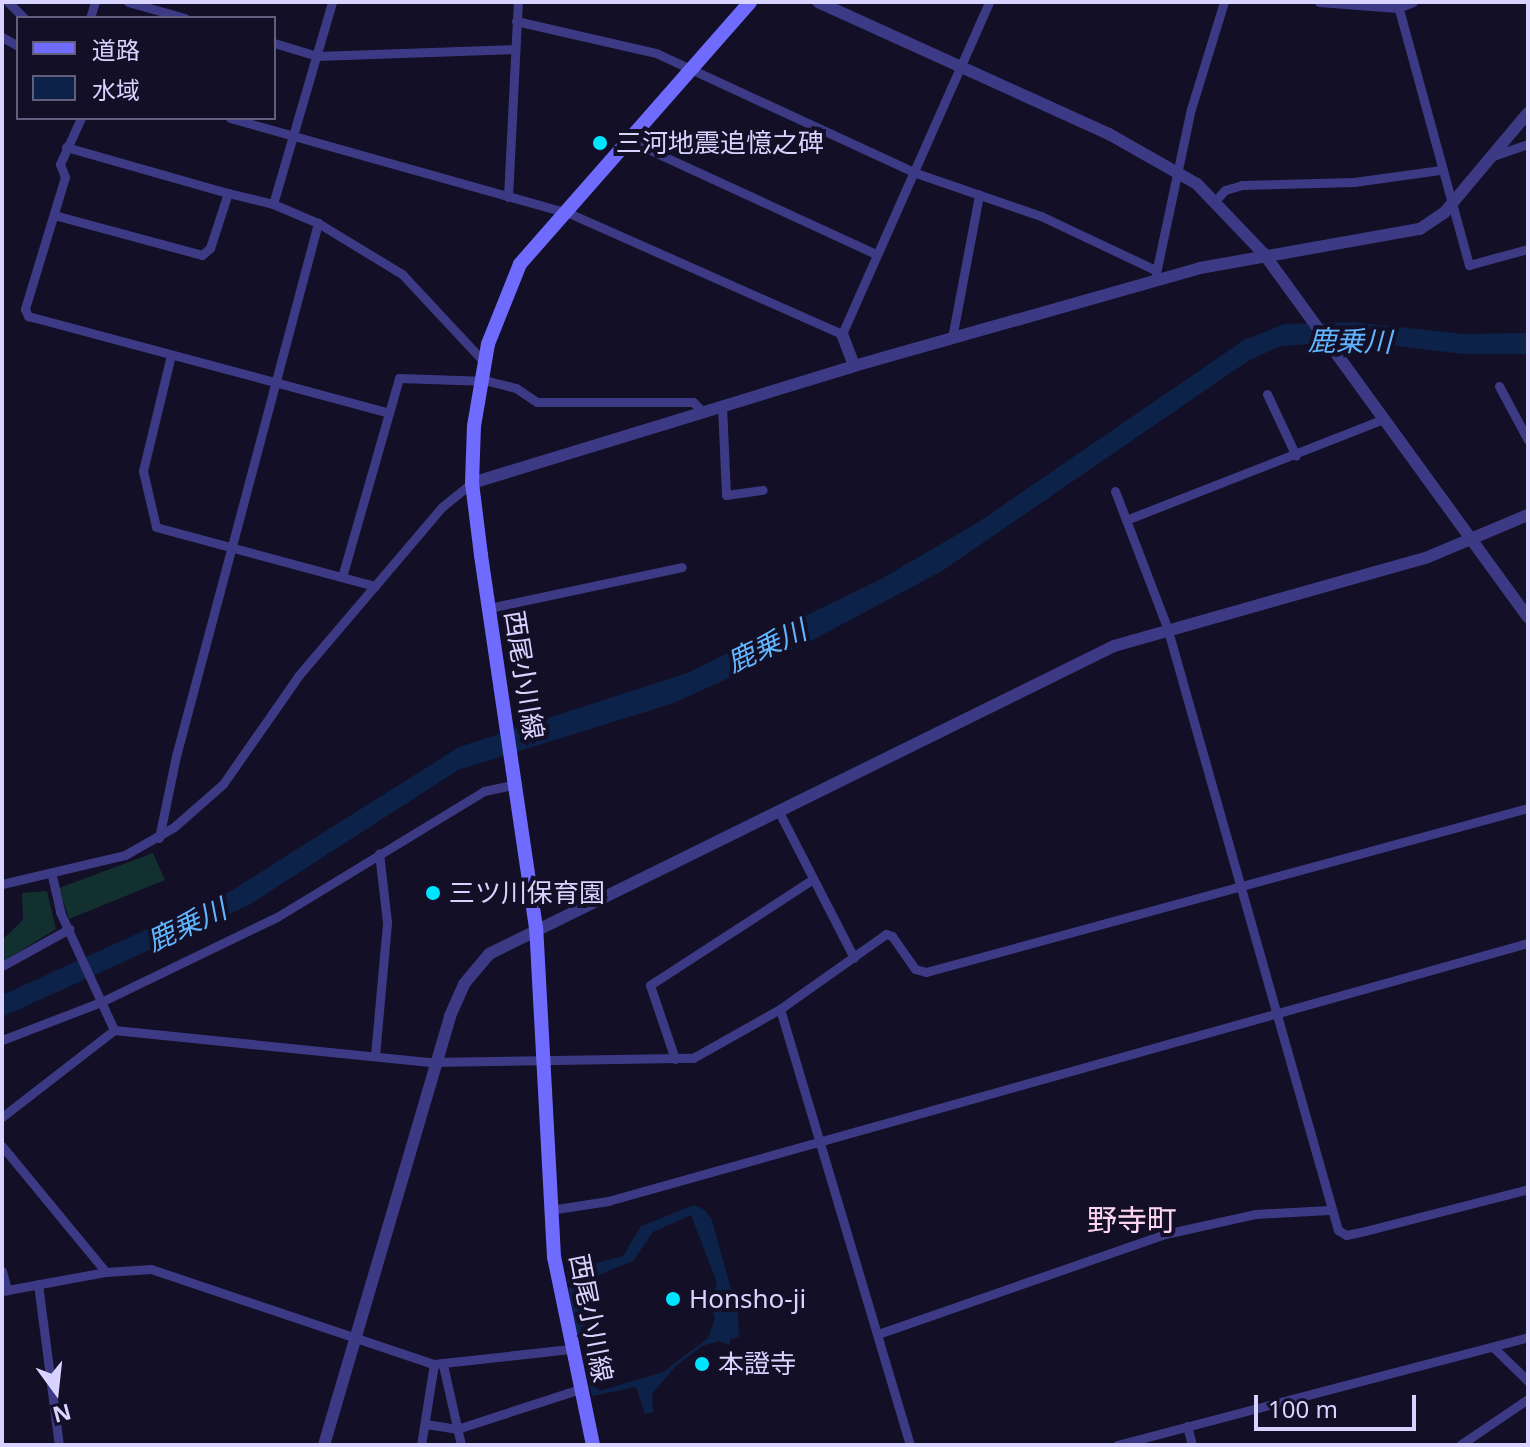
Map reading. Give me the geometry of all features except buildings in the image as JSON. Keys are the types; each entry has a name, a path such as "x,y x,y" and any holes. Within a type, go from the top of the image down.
{"main road":[{"name":"西尾小川線","path":"593,1445 570,1349 550,1210 536,928 472,483 481,380 484,362 512,280 562,212 750,2"}],"street":[{"path":"128,2 178,16"},
{"path":"273,204 332,2"},
{"path":"508,197 518,2"},
{"path":"818,2 1178,169 1216,200 1264,254 1528,617"},
{"path":"854,366 842,334 989,2"},
{"path":"1157,275 1178,169 1224,2"},
{"path":"1319,2 1397,5 1413,2"},
{"path":"1397,5 1450,206 1469,265 1528,249"},
{"path":"516,21 656,53 689,71 913,172 1081,233 1157,275"},
{"path":"276,44 317,56 515,49"},
{"path":"2,884 52,876 125,855 159,838 223,784 299,675 442,507 472,483 1157,275 1420,229 1450,206 1528,113"},
{"path":"80,120 60,164 65,177 25,309 28,316 387,412"},
{"path":"237,120 562,212 842,334"},
{"path":"628,140 876,254"},
{"path":"1491,156 1528,144"},
{"path":"66,147 273,204 318,223 402,274 484,362"},
{"path":"1216,200 1225,190 1242,185 1354,182 1441,170"},
{"path":"54,215 202,255 210,248 228,193"},
{"path":"952,338 979,195"},
{"path":"159,838 231,547 318,223"},
{"path":"171,355 143,471 153,523 375,586"},
{"path":"342,577 399,378 481,380 516,388 537,402 637,398 693,402 703,412"},
{"path":"1499,386 1528,440"},
{"path":"1267,394 1296,456"},
{"path":"722,406 726,495 763,490"},
{"path":"1126,520 1384,419"},
{"path":"1115,491 1167,627 1329,1210 1338,1230 1346,1235 1528,1189"},
{"path":"324,1445 454,1003 470,974 499,946 1084,658 1167,627 1474,541 1528,515"},
{"path":"489,608 682,567"},
{"path":"2,1040 277,917 484,791 516,780"},
{"path":"2,1117 114,1030 439,1061 675,1059 698,1056 780,1009 889,934 915,969 926,972 1239,884 1528,808"},
{"path":"778,810 854,958"},
{"path":"375,1055 387,922 379,853"},
{"path":"52,876 71,933 114,1030"},
{"path":"675,1059 650,985 813,879"},
{"path":"2,966 71,933"},
{"path":"550,1210 608,1201 820,1138 1528,943"},
{"path":"780,1009 910,1445"},
{"path":"2,1146 106,1272"},
{"path":"878,1334 1165,1234 1255,1214 1329,1210"},
{"path":"2,1271 5,1290 106,1272 151,1269 438,1365 570,1349"},
{"path":"38,1284 59,1445"},
{"path":"1117,1445 1528,1337"},
{"path":"1493,1347 1528,1381"},
{"path":"421,1445 438,1365"},
{"path":"438,1365 461,1445"},
{"path":"426,1424 457,1429 580,1389"},
{"path":"1460,1445 1528,1399"},
{"path":"1187,1426 1192,1445"}],"green space":[{"path":"153,853 165,880 69,919 59,888"},
{"path":"47,891 56,929 2,962 2,940 23,920 22,893"}],"water":[{"name":"鹿乗川","path":"1353,322 1464,334 1528,333 1528,354 1464,354 1353,341 1281,346 1248,361 942,571 807,643 671,704 458,770 249,905 2,1017 2,995 229,892 459,747 687,673 881,579 977,523 1244,340 1284,324"},
{"path":"694,1205 705,1210 712,1220 738,1315 739,1337 730,1339 730,1345 719,1341 702,1346 675,1367 652,1394 653,1412 645,1414 636,1387 592,1396 583,1357 593,1354 599,1391 663,1372 708,1338 715,1319 711,1301 717,1283 691,1215 653,1232 633,1261 577,1284 587,1333 574,1336 567,1271 623,1256 641,1226"}],"place":[{"name":"三河地震追憶之碑","path":"600,143"},
{"name":"三ツ川保育園","path":"433,893"},
{"name":"Honsho-ji","path":"673,1299"},
{"name":"本證寺","path":"702,1364"}],"district":[{"name":"野寺町","path":"1132,1220"}]}
